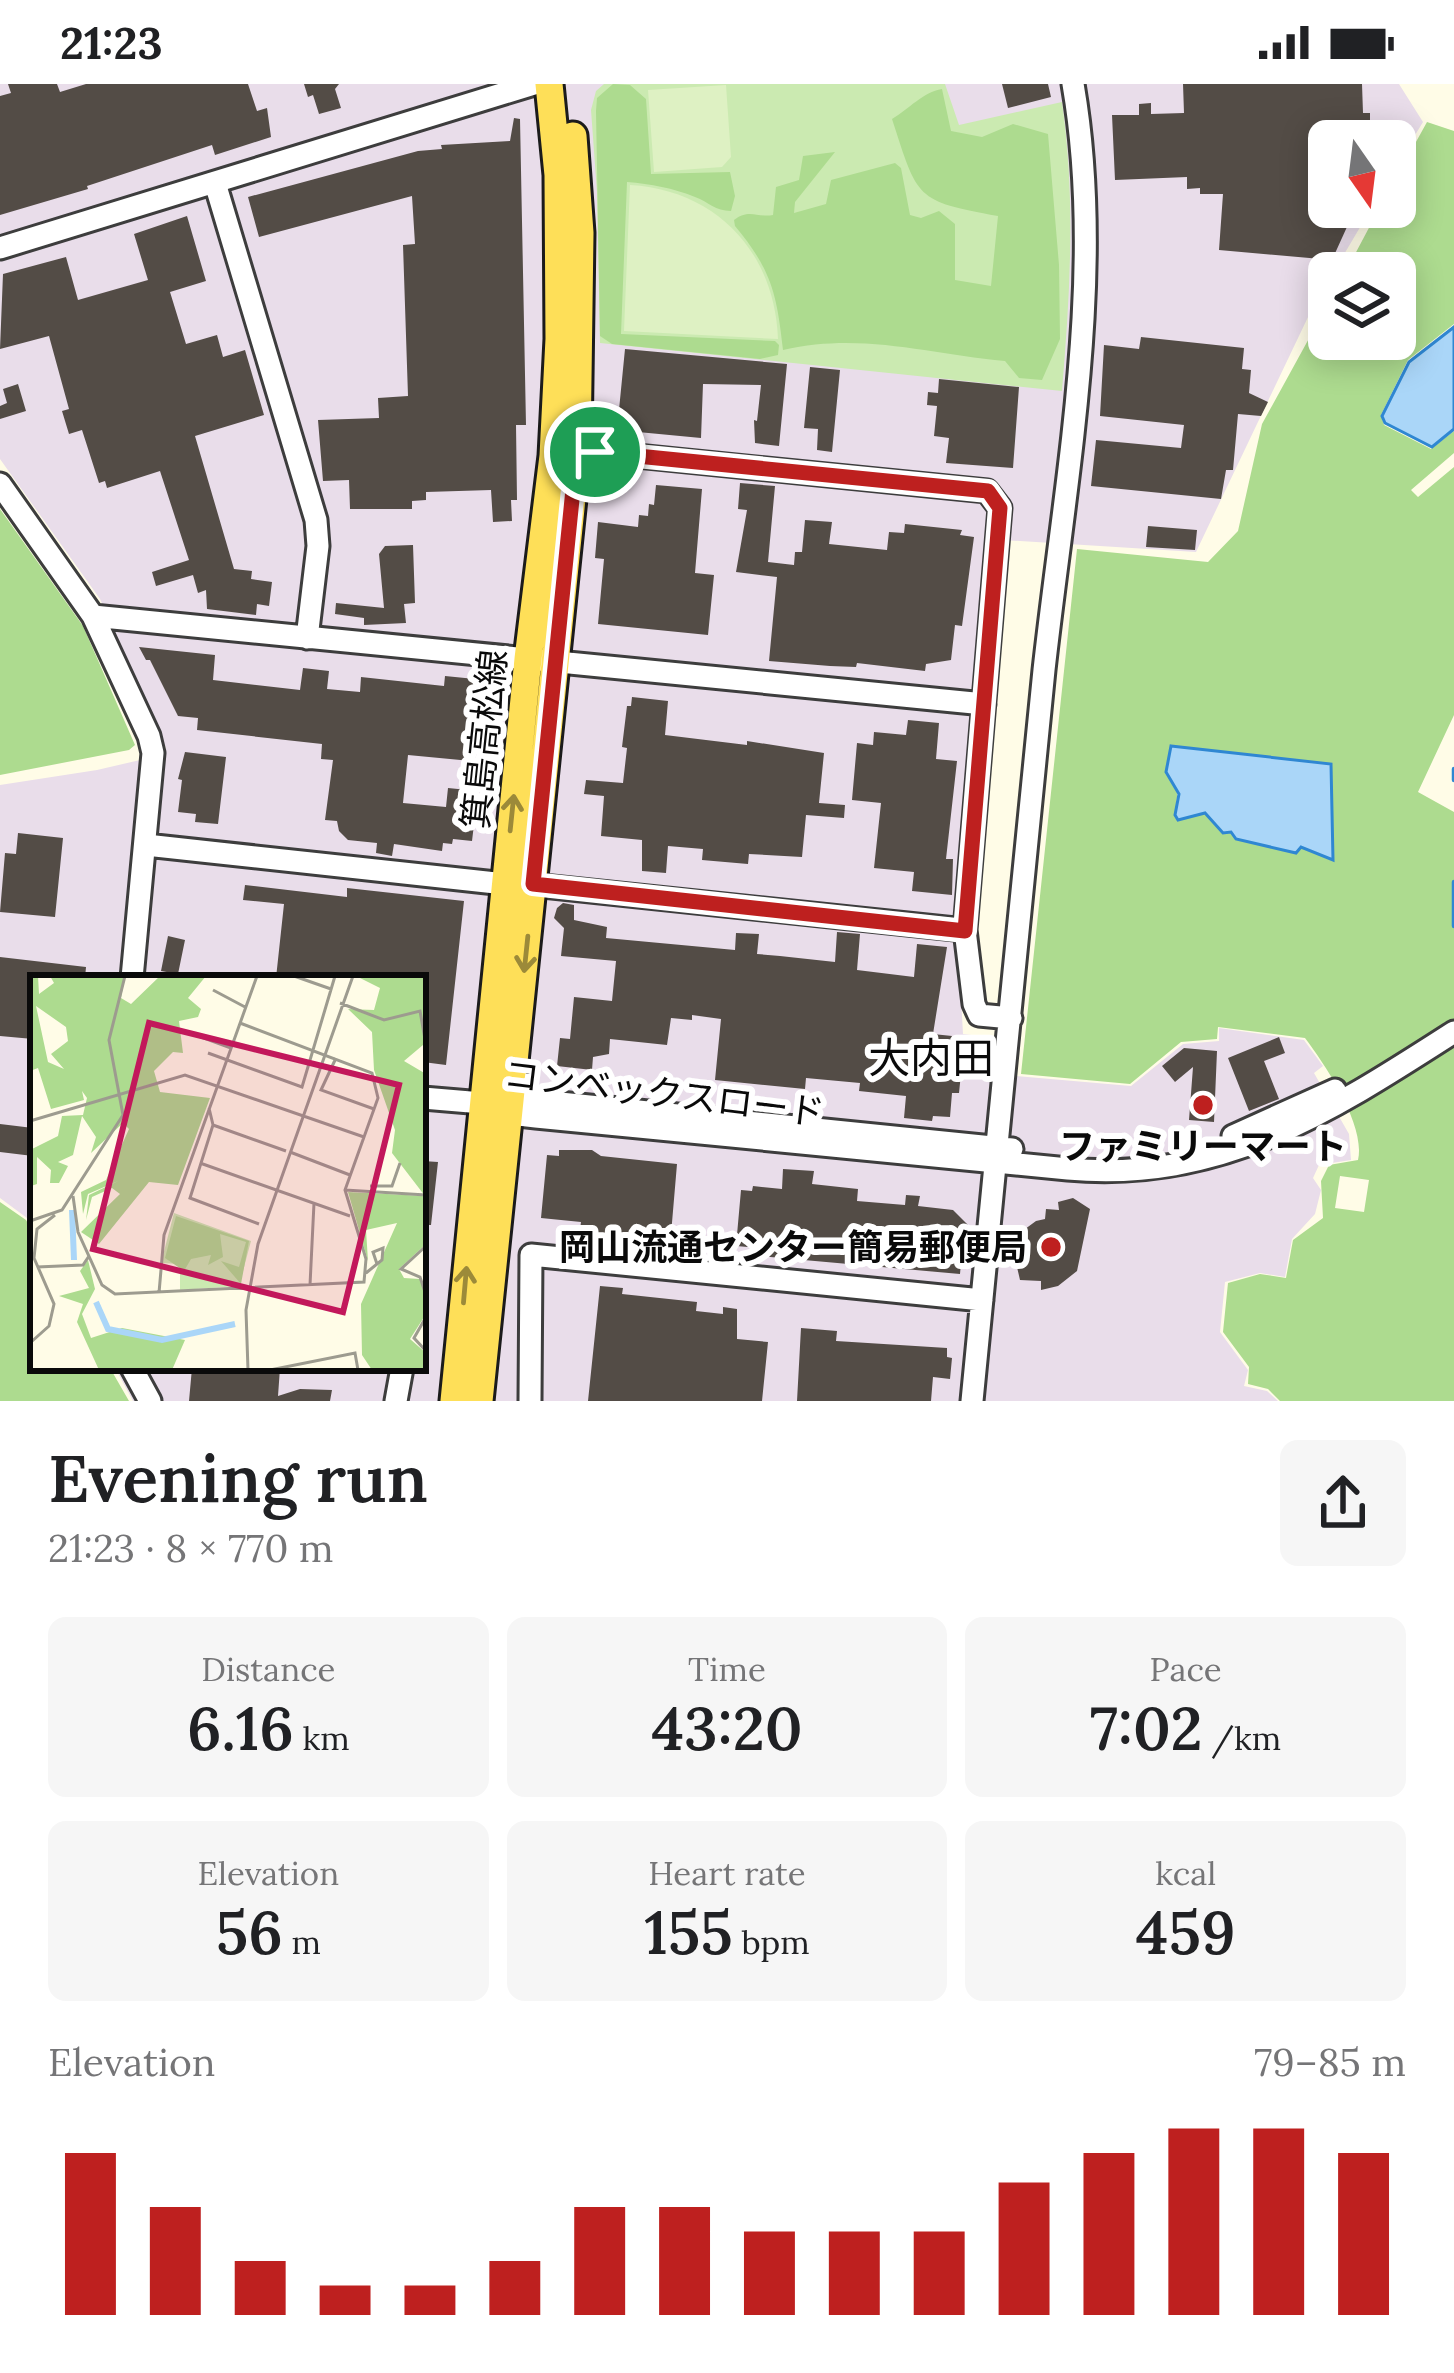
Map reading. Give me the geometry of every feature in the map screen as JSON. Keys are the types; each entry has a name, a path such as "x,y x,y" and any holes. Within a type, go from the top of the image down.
{"main road":[{"name":"箕島高松線","path":"454,1401 482,1103 519,884 542,660 559,339 559,175 549,84"},
{"name":"箕島高松線","path":"542,660 577,450 581,381 580,233 567,84"},
{"name":"箕島高松線","path":"479,1401 511,1106 519,884"}],"street":[{"path":"0,248 534,84"},
{"path":"972,1401 1083,314 1085,192 1072,84"},
{"path":"215,183 316,520 318,546 307,638"},
{"path":"577,450 988,491 1000,508 965,931 979,1015 1011,1018"},
{"path":"0,484 93,616 142,716 153,754 132,975"},
{"path":"93,616 984,704"},
{"path":"146,845 965,931"},
{"name":"コンベックスロード","path":"1365,1080 1454,1015"},
{"name":"コンベックスロード","path":"426,1098 997,1155 1094,1157 1172,1152 1273,1121 1365,1080 1454,1032"},
{"path":"530,1401 531,1255 982,1300"},
{"path":"134,1371 150,1401"},
{"path":"397,1401 402,1371"}],"shaded area":[{"path":"0,84 1399,84 1423,122 1416,134 1416,120 1308,120 1308,228 1360,228 1345,252 1308,252 1308,317 1196,552 986,539 956,907 963,1034 996,1038 992,1074 1131,1086 1183,1044 1219,1041 1219,1028 1304,1040 1323,1066 1314,1073 1349,1134 1351,1160 1319,1165 1313,1178 1321,1190 1315,1214 1292,1239 1285,1277 1260,1273 1225,1282 1220,1332 1248,1370 1244,1386 1267,1391 1278,1401 133,1401 117,1371 426,1371 426,975 30,975 30,1223 0,1198 0,785 166,754 100,599 0,459"}],"green space":[{"path":"604,84 945,84 959,125 1062,102 1070,211 1062,391 600,343 591,110 596,91"},
{"path":"613,84 630,85 646,99 651,174 730,172 735,196 731,211 725,211 678,191 627,182 621,334 775,341 778,355 760,359 612,344 600,336 596,111 597,98"},
{"path":"726,85 731,157 722,167 654,172 648,90"},
{"path":"942,89 951,131 982,137 1013,124 1048,134 1060,339 1042,380 1019,378 1005,361 894,346 840,343 783,350 770,283 735,226 734,220 744,215 773,215 776,187 799,180 803,156 835,152 795,202 794,213 826,204 831,180 895,163 901,168 910,215 921,218 939,211 955,224 955,280 991,286 998,216 950,206 924,192 908,166 892,119"},
{"path":"1427,122 1454,131 1454,324 1416,354 1416,252 1356,252 1369,228 1416,228 1416,142"},
{"path":"630,185 689,199 736,232 766,279 778,339 624,331"},
{"path":"1308,340 1308,360 1408,360 1381,415 1384,425 1431,449 1454,431 1454,453 1411,490 1418,497 1454,467 1454,715 1418,792 1454,812 1454,1401 1280,1401 1268,1389 1248,1384 1249,1367 1223,1332 1228,1283 1260,1274 1286,1278 1293,1240 1323,1218 1321,1181 1329,1165 1358,1160 1350,1114 1305,1038 1218,1027 1217,1039 1181,1042 1130,1084 1021,1074 1077,549 1208,562 1238,531 1262,424","holes":["1244,756 1331,764 1332,860 1301,847 1295,853 1236,839 1205,813 1175,815 1178,788","1340,1176 1369,1180 1364,1212 1335,1208"]},
{"path":"0,509 83,626 135,745 129,750 0,775"},
{"path":"0,1202 30,1227 30,1371 112,1371 129,1401 0,1401"}],"water":[{"path":"1454,327 1454,429 1432,447 1385,423 1382,416 1416,357"},
{"path":"1171,746 1331,764 1333,860 1301,847 1296,853 1236,839 1231,832 1223,833 1205,813 1178,820 1179,794 1166,772"}],"building":[{"path":"8,84 57,84 60,92 86,84 248,84 257,111 267,108 271,137 215,155 212,145 0,215 0,96 11,93"},
{"path":"304,84 339,84 335,89 341,108 319,114"},
{"path":"1002,84 1048,84 1051,97 1008,108"},
{"path":"1183,84 1362,84 1363,113 1370,113 1370,120 1308,120 1308,228 1346,228 1336,252 1308,252 1308,258 1219,250 1223,194 1187,189 1187,177 1115,180 1112,115 1139,115 1139,104 1151,103 1151,114 1184,113"},
{"path":"514,118 520,119 526,425 516,425 517,500 511,500 512,521 493,522 491,490 426,492 426,500 412,501 412,509 350,509 349,480 323,481 318,420 379,418 378,398 408,396 403,245 415,244 412,196 259,237 248,197 418,151 442,149 441,145 510,141"},
{"path":"187,216 206,281 170,292 186,344 217,335 223,357 245,350 264,415 195,436 234,569 252,571 251,579 272,582 269,606 257,604 256,615 207,609 206,590 198,593 193,575 156,586 152,572 189,560 160,471 107,488 105,481 99,483 82,430 69,434 62,411 69,409 49,336 0,349 3,274 66,257 78,300 148,280 134,234"},
{"path":"1141,337 1244,348 1242,369 1251,370 1249,393 1268,402 1261,416 1238,414 1233,470 1226,470 1221,499 1091,486 1096,440 1181,448 1184,425 1100,416 1104,345 1139,349"},
{"path":"625,349 787,364 779,446 755,443 761,385 703,384 701,438 617,430"},
{"path":"810,367 840,370 832,452 817,450 818,429 804,428"},
{"path":"939,379 1019,387 1013,468 946,463 949,438 934,436 937,406 927,405 928,392 938,393"},
{"path":"18,384 26,411 0,419 0,406 7,403 3,389"},
{"path":"740,483 775,486 768,562 794,565 795,552 802,552 805,520 832,522 829,544 887,550 889,532 904,533 905,524 962,530 960,535 974,537 962,626 955,625 951,660 926,664 925,671 857,663 856,667 769,661 777,577 736,572 747,510 738,509"},
{"path":"656,485 702,489 695,573 714,575 708,635 598,624 604,559 595,558 598,522 638,527 639,515 648,516 649,504 654,505"},
{"path":"1148,526 1197,530 1195,550 1146,547"},
{"path":"413,545 415,603 404,604 406,623 364,625 364,618 335,614 336,603 384,608 379,554 385,546"},
{"path":"139,647 215,655 213,680 300,690 303,668 329,671 327,689 360,692 361,677 444,686 445,676 485,680 483,703 477,702 471,761 408,755 403,803 446,807 448,788 478,791 472,841 453,839 452,844 443,843 442,851 394,844 392,856 376,853 377,843 348,840 337,821 325,820 333,760 321,759 322,744 197,730 198,718 178,716"},
{"path":"632,697 668,701 665,735 824,753 819,803 845,805 844,818 806,815 802,857 749,854 748,864 702,860 703,849 668,846 666,873 642,871 642,840 601,836 604,796 584,794 586,780 623,783 627,748 622,747"},
{"path":"908,720 939,723 936,759 957,761 946,859 953,859 952,895 912,891 914,872 874,868 881,803 852,800 857,743 873,745 874,732 906,735"},
{"path":"185,752 226,757 218,824 195,822 196,814 178,812 182,780 178,779"},
{"path":"18,833 63,838 55,917 0,912 5,853 16,854"},
{"path":"245,885 347,897 347,888 464,901 446,1065 426,1062 426,975 276,975 284,904 243,900"},
{"path":"563,903 574,905 574,920 607,927 606,938 735,950 736,933 759,934 757,954 835,962 837,932 860,934 857,970 914,977 917,944 947,947 933,1034 952,1036 952,1043 964,1044 959,1093 952,1093 950,1117 933,1116 932,1121 904,1118 906,1096 859,1091 860,1083 806,1078 805,1089 715,1080 721,1019 692,1015 692,1020 671,1018 667,1045 610,1039 609,1054 593,1057 592,1070 557,1066 560,1038 570,1039 574,997 612,1001 616,961 561,956 564,928 554,918"},
{"path":"168,936 185,940 178,974 161,971"},
{"path":"0,957 86,967 85,975 30,975 30,1039 0,1036"},
{"path":"1279,1037 1285,1053 1264,1061 1279,1099 1249,1111 1228,1058"},
{"path":"1184,1048 1217,1051 1214,1122 1189,1120 1193,1067 1175,1082 1162,1066"},
{"path":"0,1124 30,1128 30,1156 0,1152"},
{"path":"559,1150 592,1150 601,1156 677,1164 670,1246 579,1237 581,1222 541,1218 547,1155 559,1156"},
{"path":"426,1161 438,1162 431,1225 426,1225"},
{"path":"783,1169 814,1171 812,1184 858,1189 857,1201 905,1205 906,1195 920,1196 918,1206 953,1210 970,1227 968,1240 963,1240 960,1274 759,1256 760,1248 736,1246 741,1190 752,1191 753,1186 782,1189"},
{"path":"1073,1198 1090,1209 1077,1271 1058,1286 1041,1290 1041,1281 1020,1280 1014,1254 1021,1232 1045,1219 1046,1209 1059,1210 1058,1202"},
{"path":"600,1286 623,1288 622,1294 697,1302 696,1311 723,1314 723,1307 737,1309 737,1339 768,1342 762,1401 588,1401"},
{"path":"801,1328 837,1331 836,1341 947,1348 947,1357 952,1358 950,1379 933,1377 931,1401 797,1401"},
{"path":"192,1371 280,1371 278,1396 300,1389 332,1390 330,1401 189,1401"}],"waterway":[{"path":"1454,769 1454,780"},
{"path":"1454,882 1454,926"}],"place":[{"name":"ファミリーマート","path":"1203,1105"},
{"name":"岡山流通センター簡易郵便局","path":"1051,1247"}],"district":[{"name":"大内田","path":"931,1058"}],"route":[{"path":"577,450 595,452 988,491 995,497 1000,508 965,931 533,884 577,450"}]}
